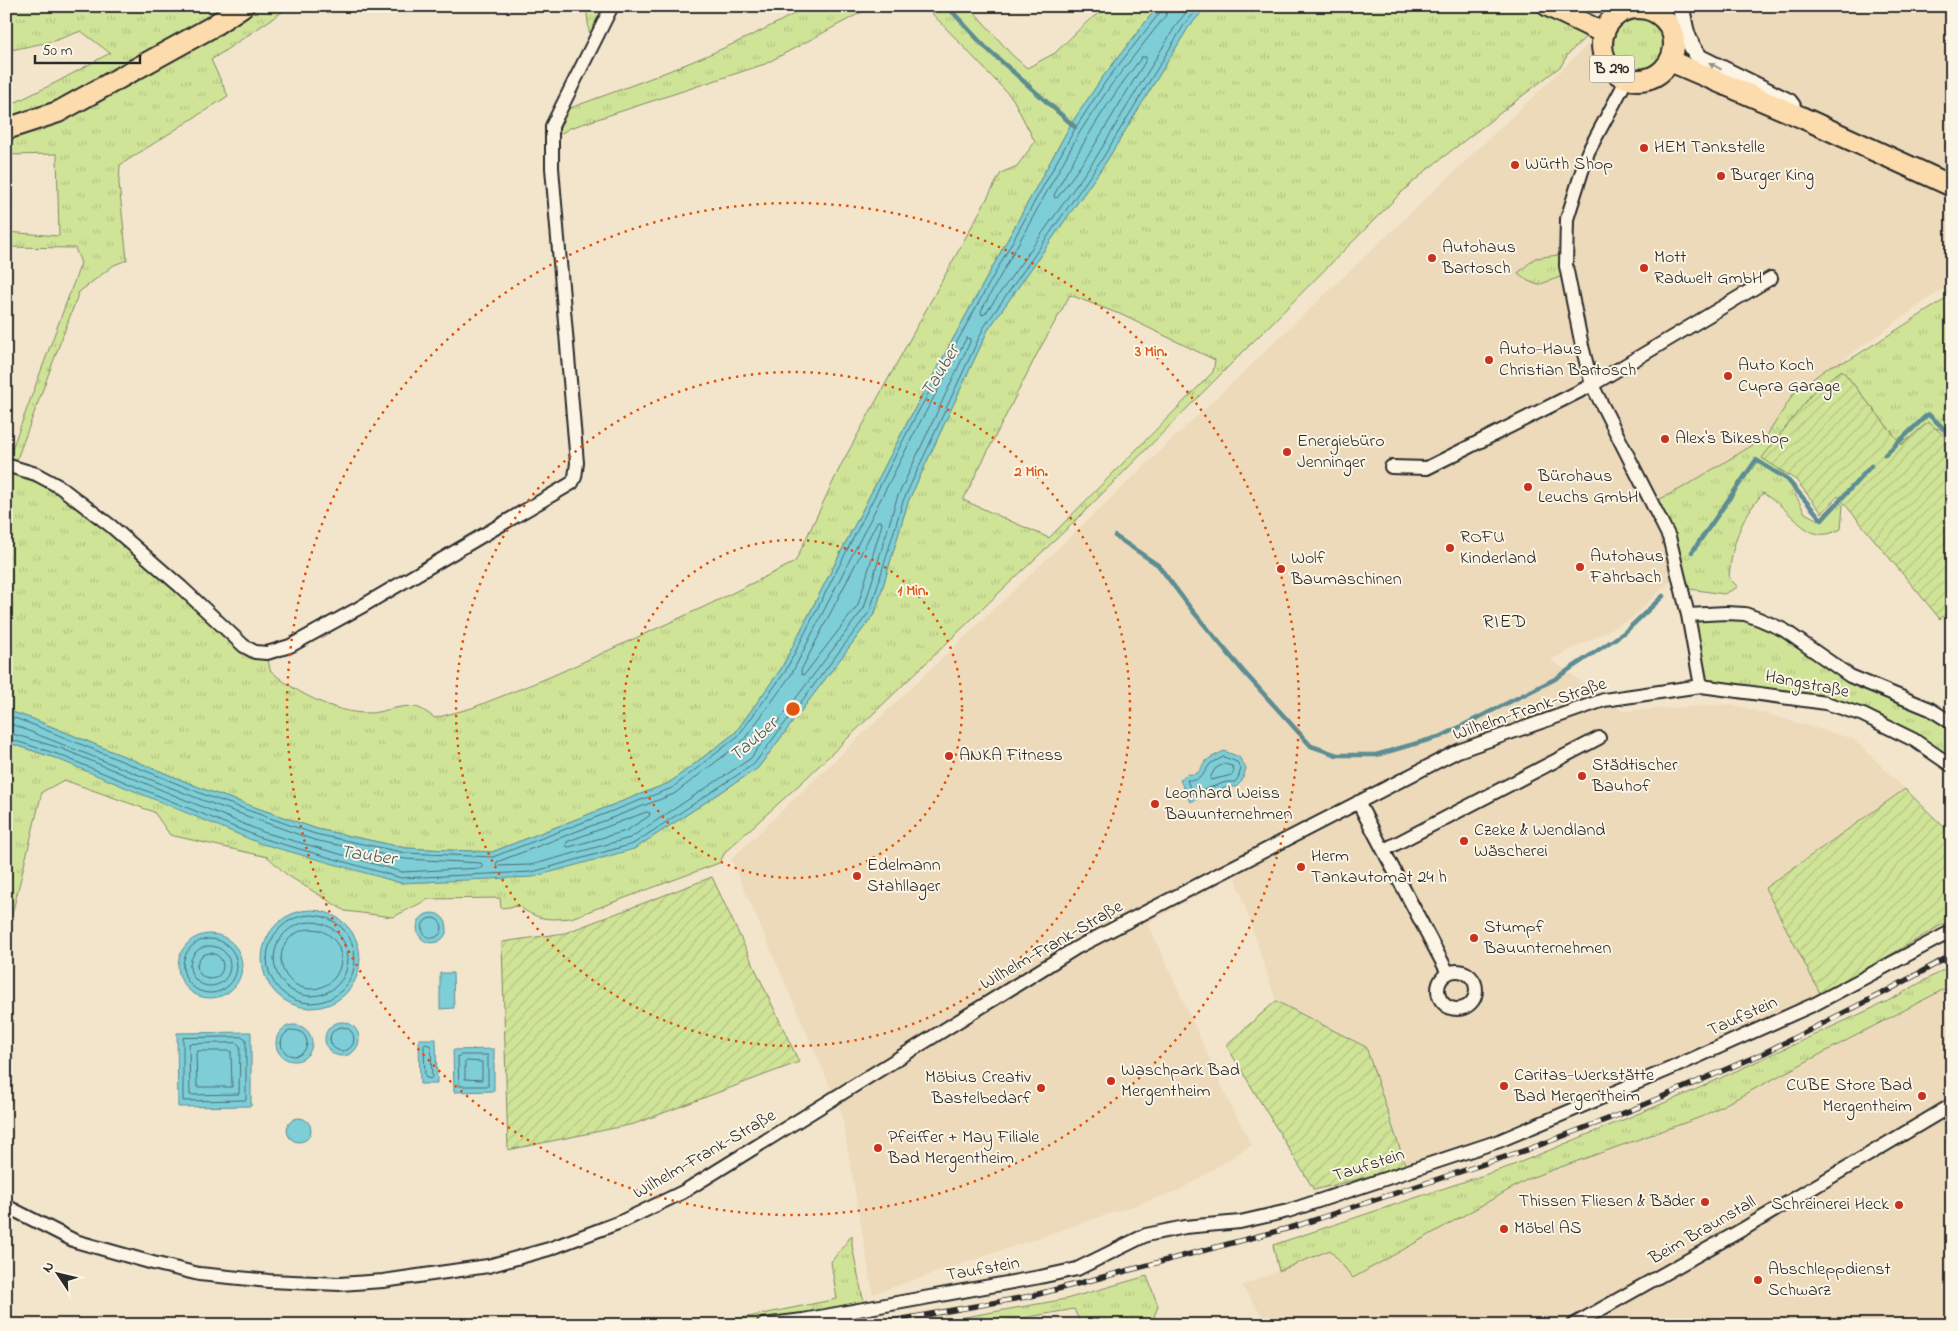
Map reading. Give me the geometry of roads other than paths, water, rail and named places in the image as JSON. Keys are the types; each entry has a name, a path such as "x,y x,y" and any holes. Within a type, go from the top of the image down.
{"main road":[{"path":"6,129 58,112 210,28 243,6"},
{"name":"B 290","path":"1548,6 1604,33"},
{"name":"B 290","path":"1636,8 1658,10 1671,29 1674,40 1674,50 1670,61 1664,69 1647,80 1627,78 1617,74 1609,65 1603,50 1604,33 1609,23 1626,11 1636,8"},
{"path":"1670,61 1801,117 1952,186"}],"street":[{"path":"6,465 36,474 60,487 125,538 244,646 256,652 267,653 290,646 359,608 572,482 575,477 577,463 552,168 552,126 612,6"},
{"path":"1681,6 1690,46 1700,58 1788,102 1801,117"},
{"path":"1627,78 1588,152 1567,219 1566,266 1592,385 1669,537 1688,615 1701,686"},
{"path":"1391,467 1427,468 1592,385 1772,278"},
{"path":"1688,615 1746,614 1759,619 1784,630 1850,676 1930,709 1952,723"},
{"name":"Hangstraße","path":"1701,686 1826,703 1863,716 1914,740 1952,766"},
{"name":"Wilhelm-Frank-Straße","path":"6,1206 75,1241 123,1256 199,1274 269,1281 340,1284 382,1280 488,1266 549,1249 623,1221 683,1192 1076,948 1458,752 1604,700 1701,686"},
{"path":"1384,850 1599,738"},
{"path":"1358,802 1448,973"},
{"name":"Taufstein","path":"763,1325 812,1318 1068,1271 1077,1269 1146,1235 1185,1227 1240,1222 1288,1211 1499,1141 1672,1068 1806,1008 1952,931"},
{"name":"Beim Braunstall","path":"1573,1325 1745,1228 1952,1105"}],"water":[{"name":"Tauber","path":"1158,6 1207,6 1188,28 1106,162 988,330 908,502 875,613 758,768 634,849 533,877 401,883 259,843 55,758 6,742 6,710 33,719 206,790 317,829 406,848 492,852 669,783 735,733 781,669 908,421 1071,124 1102,78"},
{"path":"1224,751 1239,757 1246,768 1242,781 1236,787 1227,787 1190,802 1180,780 1187,774 1199,772 1206,761"},
{"path":"311,910 321,911 338,918 352,932 359,949 359,969 352,986 338,1000 321,1007 311,1008 301,1007 284,1000 270,986 263,969 262,959 263,949 270,932 284,918 301,911"},
{"path":"432,913 443,917 447,928 443,939 432,943 421,939 417,928 421,917"},
{"path":"210,934 228,940 236,948 242,966 236,984 228,992 210,998 192,992 184,984 178,966 184,948 192,940"},
{"path":"440,973 453,973 454,1008 440,1009"},
{"path":"342,1022 354,1027 359,1039 354,1051 342,1056 330,1051 325,1039 330,1027"},
{"path":"294,1025 301,1026 307,1030 311,1036 311,1050 307,1056 301,1060 294,1061 287,1060 281,1056 277,1050 276,1043 277,1036 281,1030 287,1026"},
{"path":"251,1032 251,1106 178,1107 177,1033"},
{"path":"419,1039 436,1039 437,1084 420,1084"},
{"path":"494,1049 494,1091 454,1092 453,1050"},
{"path":"299,1118 307,1122 311,1130 307,1138 299,1142 291,1138 287,1130 291,1122"}],"waterway":[{"path":"947,6 984,46 1075,127"},
{"path":"1885,455 1928,414 1952,436"},
{"path":"1692,552 1756,460 1787,479 1822,520 1871,466"},
{"path":"1115,536 1158,565 1192,610 1243,671 1311,746 1337,755 1376,755 1442,736 1555,679 1625,632 1663,596"}],"railway":[{"path":"870,1325 1031,1296 1293,1227 1529,1149 1634,1109 1764,1053 1885,992 1952,955"}],"place":[{"name":"HEM Tankstelle","path":"1644,148"},
{"name":"Würth Shop","path":"1515,165"},
{"name":"Burger King","path":"1721,176"},
{"name":"Autohaus Bartosch","path":"1432,258"},
{"name":"Mott Radwelt GmbH","path":"1644,268"},
{"name":"Auto-Haus Christian Bartosch","path":"1489,360"},
{"name":"Auto Koch Cupra Garage","path":"1728,376"},
{"name":"Alex's Bikeshop","path":"1665,439"},
{"name":"Energiebüro Jenninger","path":"1287,452"},
{"name":"Bürohaus Leuchs GmbH","path":"1528,487"},
{"name":"ROFU Kinderland","path":"1450,548"},
{"name":"Autohaus Fahrbach","path":"1580,567"},
{"name":"Wolf Baumaschinen","path":"1281,569"},
{"name":"ANKA Fitness","path":"949,756"},
{"name":"Städtischer Bauhof","path":"1582,776"},
{"name":"Leonhard Weiss Bauunternehmen","path":"1155,804"},
{"name":"Czeke & Wendland Wäscherei","path":"1464,841"},
{"name":"Herm Tankautomat 24 h","path":"1301,867"},
{"name":"Edelmann Stahllager","path":"857,876"},
{"name":"Stumpf Bauunternehmen","path":"1474,938"},
{"name":"Waschpark Bad Mergentheim","path":"1111,1081"},
{"name":"Caritas-Werkstätte Bad Mergentheim","path":"1504,1086"},
{"name":"Möbius Creativ Bastelbedarf","path":"1041,1088"},
{"name":"CUBE Store Bad Mergentheim","path":"1922,1096"},
{"name":"Pfeiffer + May Filiale Bad Mergentheim","path":"878,1148"},
{"name":"Thissen Fliesen & Bäder","path":"1705,1202"},
{"name":"Schreinerei Heck","path":"1899,1205"},
{"name":"Möbel AS","path":"1504,1229"},
{"name":"Abschleppdienst Schwarz","path":"1758,1280"}],"district":[{"name":"RIED","path":"1505,622"}]}
